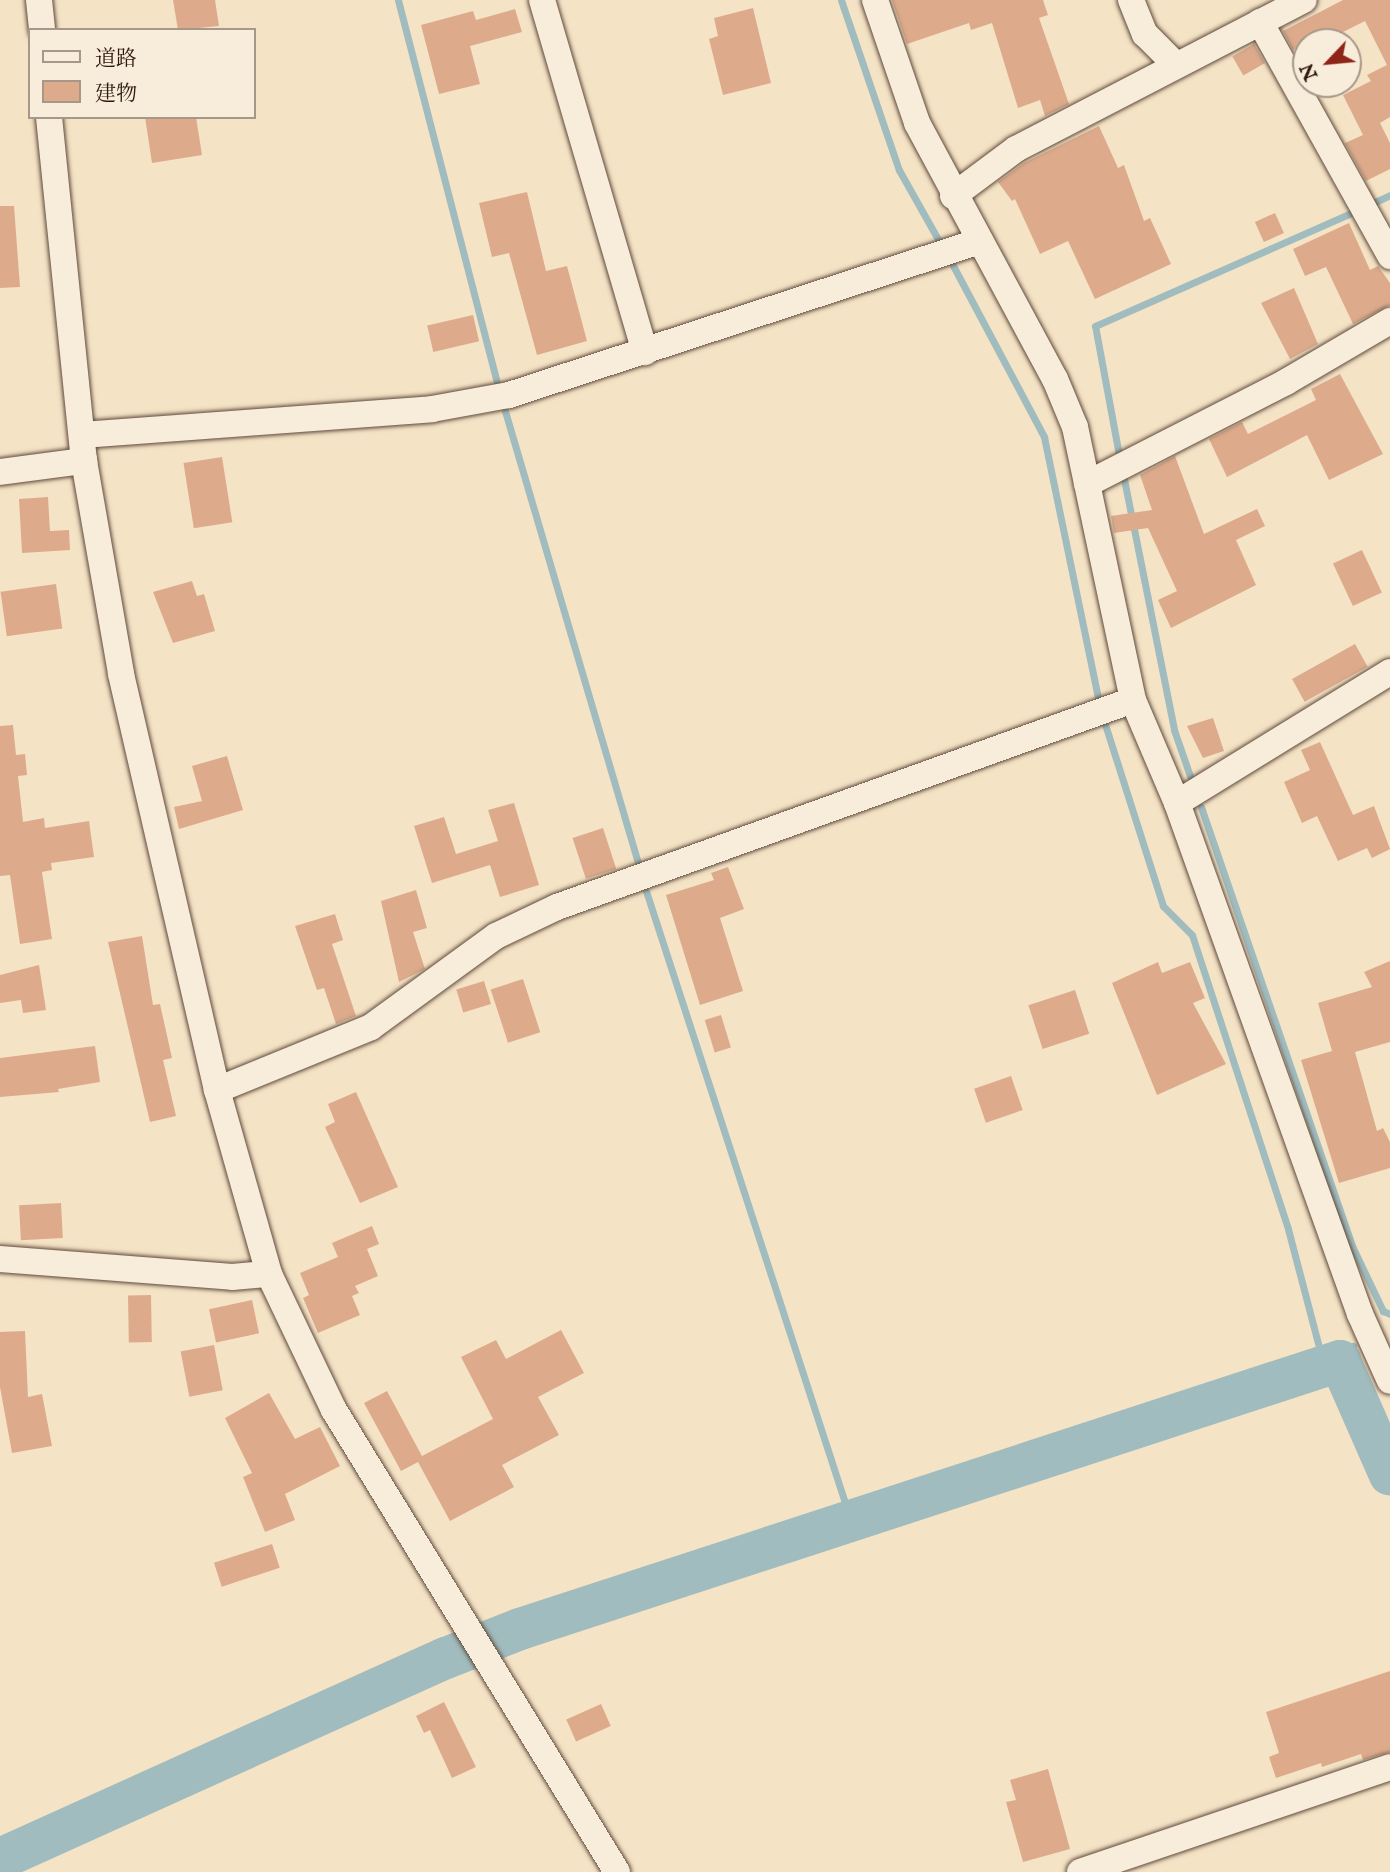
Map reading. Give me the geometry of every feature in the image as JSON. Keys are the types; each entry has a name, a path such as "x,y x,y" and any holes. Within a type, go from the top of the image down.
{"street":[{"path":"39,0 42,28"},
{"path":"542,0 645,352"},
{"path":"875,0 917,123 953,196 956,249 1055,379 1075,427 1087,484 1111,708 1177,803 1330,1234 1390,1381"},
{"path":"1131,0 1145,34 1176,65"},
{"path":"953,196 1016,149 1304,0"},
{"path":"1260,22 1390,256"},
{"path":"49,119 64,295 83,448 121,674 217,1090 269,1274 334,1410 618,1872"},
{"path":"0,472 83,448 432,409 509,395 956,249"},
{"path":"1087,484 1286,382 1390,321"},
{"path":"1177,803 1390,671"},
{"path":"217,1090 371,1027 496,936 556,907 1111,708"},
{"path":"0,1259 232,1277 269,1274"},
{"path":"1080,1872 1390,1767"}],"building":[{"path":"173,0 215,0 219,26 178,28"},
{"path":"892,0 1043,0 1048,15 1039,18 1069,104 1045,116 1040,100 1018,108 992,23 971,30 969,23 907,44"},
{"path":"1343,0 1390,0 1390,117 1380,123 1390,143 1390,169 1366,181 1345,143 1363,135 1344,98 1362,98 1362,86 1371,81 1367,75 1387,65 1365,21 1351,28 1292,28 1292,48 1283,31"},
{"path":"753,8 771,83 723,95 709,39 718,36 714,18"},
{"path":"515,9 522,32 470,46 480,84 439,94 421,25 473,11 476,20"},
{"path":"1254,44 1265,63 1243,76 1232,56"},
{"path":"145,119 196,119 202,155 152,163"},
{"path":"1099,126 1118,168 1124,165 1144,221 1150,218 1171,264 1095,299 1068,241 1040,254 1015,199 1012,201 998,182 1024,163"},
{"path":"527,192 546,271 567,266 587,341 537,355 509,253 492,257 479,203"},
{"path":"0,206 14,206 20,287 0,288"},
{"path":"1275,213 1284,233 1264,242 1255,222"},
{"path":"1349,223 1370,270 1378,266 1390,283 1390,305 1353,324 1326,267 1305,276 1293,249"},
{"path":"1294,288 1318,344 1290,359 1261,303"},
{"path":"473,315 479,341 433,352 427,326"},
{"path":"1340,374 1383,454 1329,480 1307,435 1227,477 1209,439 1242,422 1248,434 1316,400 1311,389"},
{"path":"1175,456 1204,534 1257,509 1265,526 1236,540 1256,585 1171,628 1158,600 1177,591 1148,528 1114,533 1111,516 1152,510 1140,475"},
{"path":"222,457 232,522 194,528 183,463"},
{"path":"48,497 50,531 69,530 70,550 22,553 19,499"},
{"path":"1362,550 1382,593 1353,606 1333,564"},
{"path":"192,581 197,596 204,594 215,631 173,643 153,592"},
{"path":"56,584 62,629 7,636 1,592"},
{"path":"1355,644 1368,667 1305,702 1292,679"},
{"path":"1213,718 1224,751 1203,758 1187,726"},
{"path":"13,725 16,755 25,754 27,775 18,776 23,822 44,818 45,828 89,821 94,857 51,863 52,870 42,872 52,939 20,944 10,875 0,876 0,726"},
{"path":"1320,742 1353,815 1374,806 1390,849 1372,858 1367,848 1338,861 1317,816 1302,823 1284,782 1310,770 1301,750"},
{"path":"227,756 243,810 179,829 174,807 202,801 192,766"},
{"path":"514,803 539,885 500,897 490,865 432,883 414,826 444,817 456,854 498,841 488,810"},
{"path":"603,828 616,869 586,879 573,838"},
{"path":"728,867 744,909 720,918 743,991 700,1005 666,895 714,880 711,873"},
{"path":"416,890 427,928 413,932 425,969 399,982 381,901"},
{"path":"335,914 343,940 332,944 356,1016 336,1024 324,988 317,990 295,926"},
{"path":"142,936 153,1005 160,1004 172,1058 163,1060 176,1116 150,1122 108,942"},
{"path":"1390,961 1390,1042 1355,1052 1377,1131 1383,1128 1390,1142 1390,1168 1339,1183 1301,1060 1332,1051 1318,1003 1372,987 1364,972"},
{"path":"1158,962 1162,973 1190,962 1205,998 1193,1003 1226,1064 1157,1095 1112,983"},
{"path":"39,965 46,1010 23,1013 21,1000 0,1003 0,975"},
{"path":"523,979 540,1032 508,1043 491,990"},
{"path":"484,981 491,1004 463,1012 456,989"},
{"path":"1075,990 1089,1034 1043,1049 1028,1005"},
{"path":"721,1015 731,1048 715,1052 705,1020"},
{"path":"95,1046 100,1082 58,1089 59,1092 0,1097 0,1058"},
{"path":"1011,1076 1023,1110 986,1123 974,1089"},
{"path":"356,1092 398,1187 360,1203 325,1127 335,1122 328,1104"},
{"path":"61,1203 63,1238 21,1240 19,1205"},
{"path":"372,1226 379,1244 367,1249 378,1276 355,1286 359,1293 352,1296 360,1315 318,1333 303,1298 309,1295 300,1273 338,1257 332,1243"},
{"path":"128,1295 151,1295 152,1342 129,1342"},
{"path":"252,1300 259,1333 216,1342 209,1309"},
{"path":"561,1330 584,1373 538,1397 559,1435 502,1465 514,1487 450,1521 418,1462 401,1471 364,1403 387,1391 422,1456 493,1419 461,1357 496,1340 506,1359"},
{"path":"25,1331 28,1397 42,1394 52,1446 12,1453 0,1387 0,1332"},
{"path":"214,1345 223,1390 189,1397 181,1351"},
{"path":"269,1393 295,1439 320,1427 340,1466 285,1494 295,1520 265,1532 243,1477 252,1473 225,1418"},
{"path":"272,1544 280,1568 222,1587 214,1563"},
{"path":"1390,1671 1390,1752 1363,1760 1361,1754 1322,1767 1321,1763 1276,1778 1269,1757 1279,1753 1266,1712"},
{"path":"444,1702 476,1767 452,1778 430,1730 424,1733 416,1716"},
{"path":"601,1704 611,1726 576,1741 566,1719"},
{"path":"1048,1769 1070,1849 1023,1862 1006,1802 1016,1800 1010,1780"}],"waterway":[{"path":"398,0 497,384"},
{"path":"841,0 899,170 943,248"},
{"path":"1373,203 1390,195"},
{"path":"1119,455 1095,326 1354,212"},
{"path":"949,258 1044,437 1100,707"},
{"path":"505,411 638,862"},
{"path":"1124,479 1174,730 1190,776"},
{"path":"1103,718 1163,906 1192,935 1288,1229 1324,1366"},
{"path":"1201,807 1353,1248 1383,1311 1390,1314"},
{"path":"646,891 851,1521"},
{"path":"1340,1361 1353,1346"},
{"path":"0,1859 446,1658 520,1629 1340,1361 1390,1475"}]}
